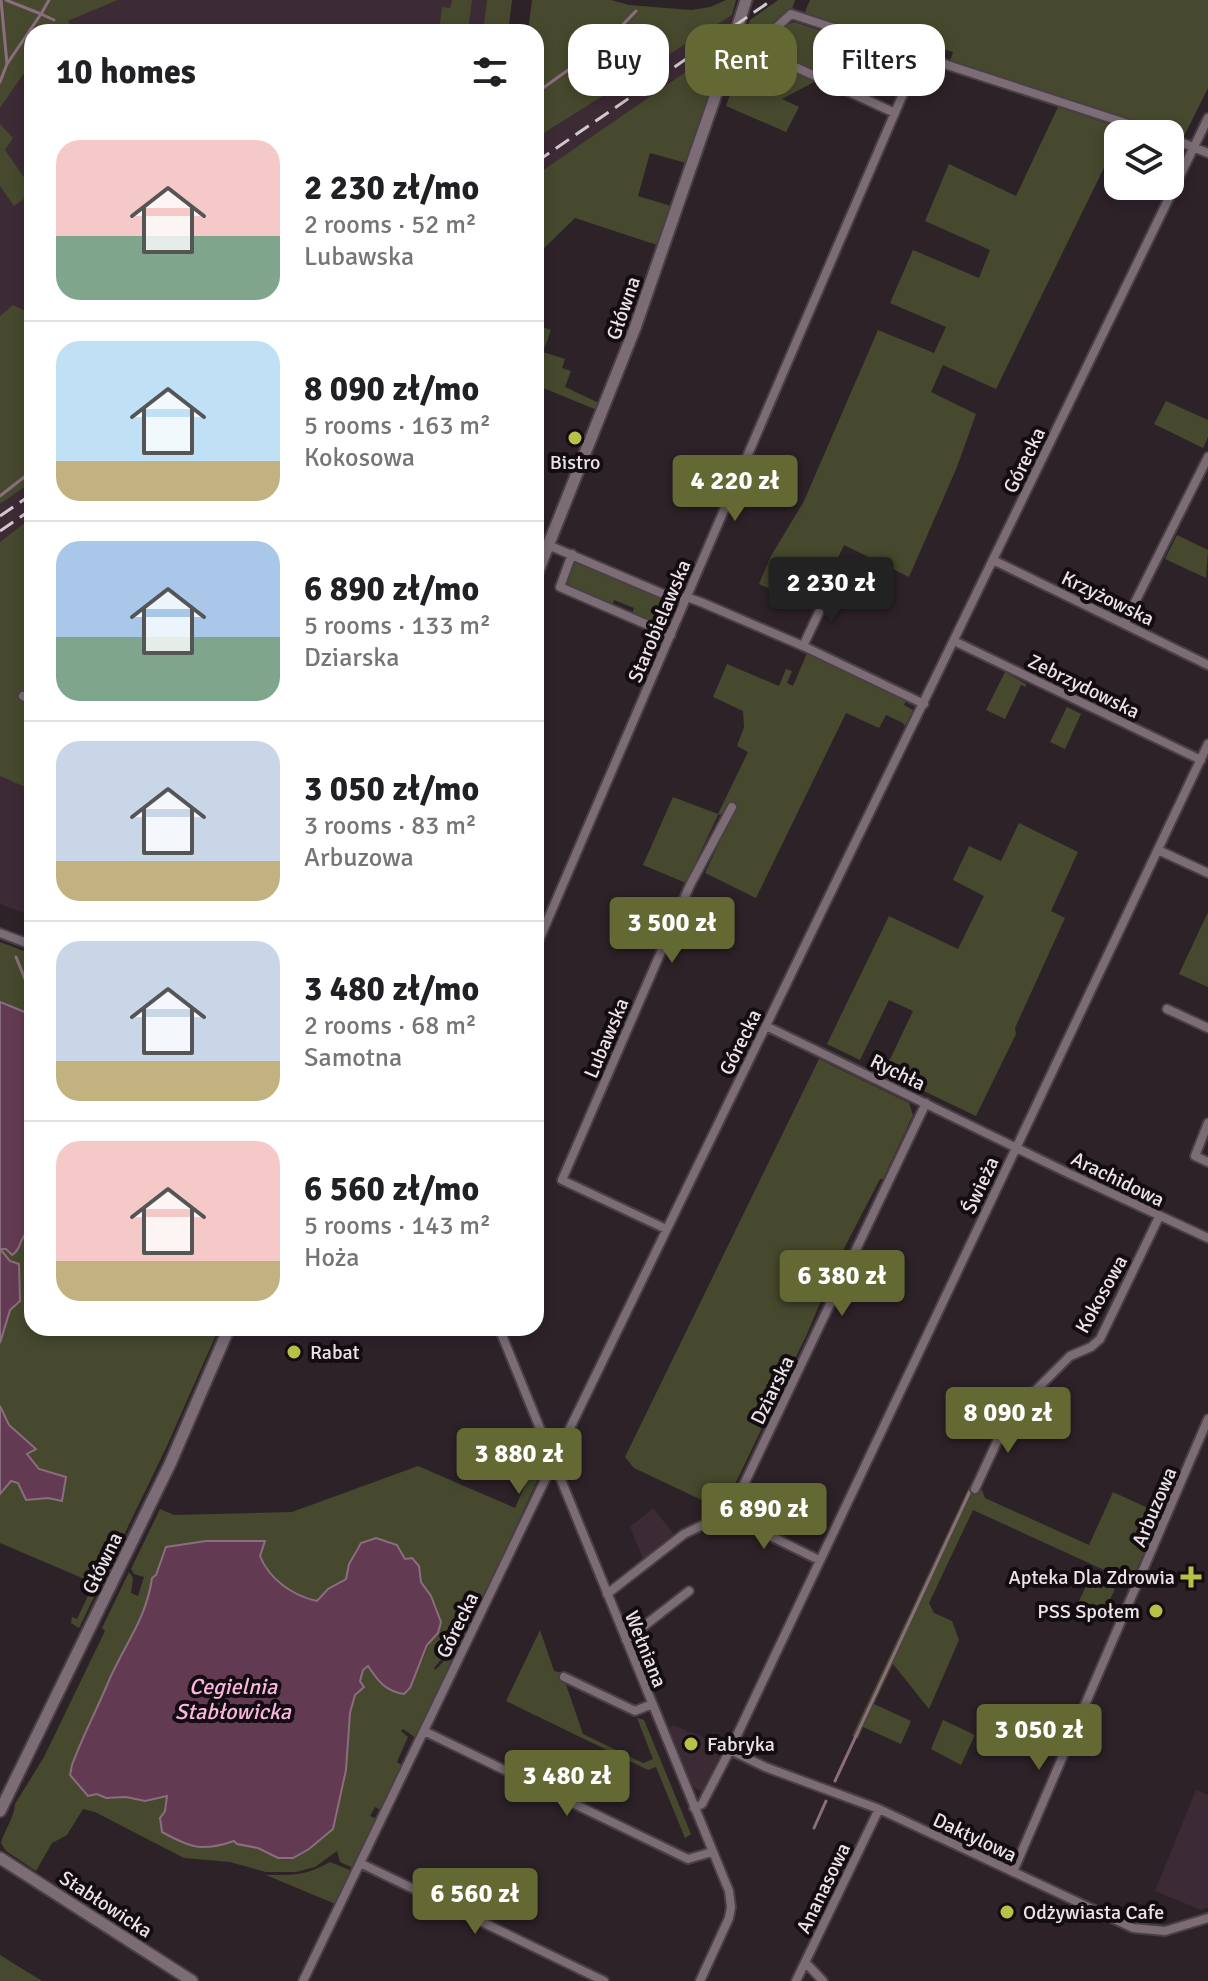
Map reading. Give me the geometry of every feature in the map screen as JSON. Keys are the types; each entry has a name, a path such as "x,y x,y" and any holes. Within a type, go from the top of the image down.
{"street":[{"name":"Główna","path":"738,24 746,0"},
{"path":"780,24 791,14 1116,120"},
{"path":"797,68 895,113"},
{"name":"Główna","path":"544,555 635,328 714,96"},
{"name":"Starobielawska","path":"544,929 902,96"},
{"name":"Górecka","path":"303,1981 1208,118"},
{"path":"1184,142 1208,153"},
{"path":"1124,624 1208,457"},
{"path":"548,545 675,599 687,597 803,646 924,704"},
{"path":"572,554 560,587 671,635"},
{"name":"Krzyżowska","path":"993,560 1208,665"},
{"path":"803,646 830,589 836,585"},
{"name":"Zebrzydowska","path":"954,641 1201,760"},
{"name":"Świeża","path":"694,1808 702,1804 730,1750 1208,744"},
{"name":"Lubawska","path":"666,1229 562,1180 690,885 732,807"},
{"path":"1158,850 1208,873"},
{"path":"0,933 24,942"},
{"path":"1167,1009 1208,1028"},
{"name":"Rychła","path":"766,1026 1016,1147"},
{"name":"Dziarska","path":"726,1514 757,1459 926,1103"},
{"path":"1208,1123 1195,1156 1208,1162"},
{"name":"Arachidowa","path":"1016,1147 1208,1238"},
{"name":"Kokosowa","path":"975,1489 1008,1418 1070,1356 1091,1347 1100,1339 1159,1217"},
{"name":"Główna","path":"0,1811 170,1464 226,1336"},
{"name":"Wełniana","path":"502,1336 729,1891 729,1918 700,1981"},
{"name":"Arbuzowa","path":"1013,1872 1208,1419"},
{"path":"607,1594 684,1534 726,1514 819,1560"},
{"path":"626,1640 689,1591"},
{"path":"564,1677 635,1711 652,1704"},
{"path":"424,1731 688,1859 712,1852"},
{"name":"Daktylowa","path":"730,1750 765,1767 879,1809 1133,1928 1165,1931 1208,1918"},
{"name":"Ananasowa","path":"796,1981 879,1809"},
{"name":"Stabłowicka","path":"0,1858 192,1981"},
{"path":"360,1863 604,1981"},
{"path":"805,1962 823,1981"}],"shaded area":[{"path":"118,0 512,0 509,24 62,24"},
{"path":"732,15 729,24 718,24"},
{"path":"685,44 685,73 669,84 669,55"},
{"path":"24,74 24,358 0,349 0,108"},
{"path":"603,96 651,96 544,170 544,133"},
{"path":"24,488 24,523 0,542 0,504"},
{"path":"0,735 24,743 24,913 0,904"},
{"path":"653,1508 674,1534 643,1559 630,1527"},
{"path":"673,1725 724,1746 702,1792 692,1786 669,1728"},
{"path":"1196,1790 1208,1795 1208,1907 1201,1910 1155,1891"}],"green space":[{"path":"0,0 118,0 68,21 70,24 24,24 24,74 0,108"},
{"path":"452,0 472,0 469,24 440,24 442,7 450,8"},
{"path":"487,0 512,0 509,24 484,24"},
{"path":"532,0 611,0 629,5 691,10 736,0 732,15 718,24 685,24 685,44 669,55 669,24 568,24 568,96 603,96 544,133 544,24 529,24"},
{"path":"778,0 795,0 792,9 773,24 749,24"},
{"path":"810,0 1208,0 1208,88 1184,136 1184,120 1134,120 950,61 953,52 945,50 945,24 834,24 807,16 805,12"},
{"path":"794,22 813,28 813,73 797,66 797,24 788,24"},
{"path":"685,72 685,96 709,96 686,163 650,153 638,196 671,206 657,245 575,218 544,248 544,169 651,96 669,96 669,83"},
{"path":"797,72 813,81 797,91"},
{"path":"730,96 788,96 782,99 799,107 786,132 726,106"},
{"path":"1058,107 1104,123 1104,168 996,389 943,365 931,392 976,414 957,467 909,577 844,545 814,608 759,584 771,556 804,501 878,330 934,353 946,327 890,303 913,250 979,278 990,250 925,221 949,164 1016,196"},
{"path":"0,124 13,138 5,150 24,177 24,199 14,206 0,186"},
{"path":"13,305 24,310 24,488 0,504 0,316"},
{"path":"544,328 551,330 544,349"},
{"path":"544,352 565,359 562,368 571,371 565,387 599,403 597,410 544,388"},
{"path":"1166,401 1208,420 1208,437 1203,448 1154,424"},
{"path":"24,523 24,786 0,776 0,542"},
{"path":"1177,535 1208,550 1206,578 1165,559"},
{"path":"578,561 679,605 677,612 670,610 666,620 672,623 670,628 632,614 634,608 614,600 612,606 570,588 567,582"},
{"path":"808,651 907,699 904,705 913,710 905,726 886,715 879,728 846,713 756,898 705,873 735,809 718,815 686,883 643,865 673,797 718,814 748,752 737,746 744,727 743,711 713,697 727,664 779,686 786,669 792,671 787,683 793,686"},
{"path":"1005,672 1026,684 1026,687 1021,685 1005,719 986,710"},
{"path":"1067,707 1081,714 1065,749 1050,742"},
{"path":"1019,823 1078,852 1051,911 1065,918 1015,1028 1016,1034 976,1116 884,1072 913,1011 889,1000 860,1060 827,1044 889,916 958,949 984,896 953,880 969,846 1001,861"},
{"path":"1208,912 1208,987 1179,974"},
{"path":"0,942 24,951 24,1012 0,1002"},
{"path":"819,1059 909,1103 913,1115 883,1179 880,1179 837,1262 807,1334 724,1507 710,1511 706,1502 634,1468 625,1457"},
{"path":"24,1234 24,1336 215,1336 166,1448 79,1628 71,1623 72,1617 77,1619 94,1583 0,1543 0,1494 10,1481 18,1483 26,1500 48,1498 62,1501 27,1454 36,1448 9,1425 0,1406 0,1343 10,1310 20,1300 19,1264 10,1261 0,1249 15,1244"},
{"path":"533,1446 542,1470 477,1611 472,1608 472,1600 469,1600 449,1650 434,1668 451,1651 469,1613 476,1613 416,1738 403,1729 401,1731 408,1737 397,1762 403,1766 381,1810 375,1807 370,1816 377,1819 353,1868 340,1862 337,1851 315,1867 296,1872 266,1872 230,1862 184,1858 95,1812 83,1809 67,1835 52,1843 36,1871 6,1851 1,1843 15,1804 44,1757 105,1631 102,1628 129,1572 133,1578 131,1593 138,1596 144,1577 134,1574 131,1569 160,1509 174,1515 292,1512 418,1466 515,1508 531,1472 522,1451","holes":["388,1541 405,1559 412,1558 414,1561 422,1586 437,1609 432,1636 410,1687 375,1677 368,1665 363,1670 350,1713 346,1770 333,1829 309,1849 293,1858 278,1858 234,1841 214,1847 189,1845 162,1832 167,1796 145,1801 126,1797 106,1798 97,1794 88,1796 70,1775 113,1671 140,1620 152,1578 264,1542 260,1556 269,1572 291,1591 317,1601 328,1589 346,1579 357,1547"]},
{"path":"969,1487 982,1490 985,1498 1089,1545 1113,1492 1161,1514 1135,1573 1126,1580 973,1510 929,1603 934,1613 952,1621 959,1640 929,1709 893,1664 874,1704 911,1721 901,1744 863,1727 858,1739 852,1736"},
{"path":"1090,1578 1115,1589 1101,1619 1076,1607"},
{"path":"540,1630 554,1671 562,1673 583,1734 643,1763 653,1759 637,1718 644,1720 691,1834 685,1838 656,1767 648,1770 506,1701"},
{"path":"943,1720 975,1735 961,1765 931,1749"},
{"path":"330,1862 352,1871 337,1901 333,1903 266,1875 299,1874"},
{"path":"0,1955 42,1981 0,1981"}],"water":[{"path":"0,1002 24,1012 24,1237 12,1255 6,1249 0,1249"},
{"path":"0,1249 10,1261 19,1264 20,1301 10,1310 0,1343"},
{"path":"0,1406 9,1425 36,1449 27,1454 39,1469 66,1477 62,1501 48,1498 26,1500 18,1483 11,1481 0,1494"},
{"name":"Cegielnia Stabłowicka","path":"376,1538 397,1545 405,1559 412,1558 419,1566 421,1582 431,1596 441,1622 438,1633 427,1645 410,1688 404,1694 383,1684 368,1666 363,1670 360,1681 364,1687 355,1695 350,1713 346,1770 333,1829 309,1849 293,1858 278,1858 234,1841 205,1847 189,1845 162,1832 160,1818 165,1811 167,1796 145,1801 126,1797 106,1798 97,1794 88,1796 70,1775 113,1671 145,1607 152,1578 156,1575 166,1547 206,1541 265,1541 260,1556 269,1572 291,1591 317,1601 328,1589 346,1579 349,1564 361,1543"}],"waterway":[{"path":"0,82 7,64 1,0"},
{"path":"6,0 41,14 34,24"},
{"path":"49,0 41,14 54,20"},
{"path":"544,87 603,45 636,11"},
{"path":"7,64 24,39"},
{"path":"0,496 24,477"},
{"path":"16,957 24,976"},
{"path":"835,1781 971,1489"},
{"path":"814,1828 826,1801"}],"railway":[{"path":"544,157 772,0"},
{"path":"0,516 24,500"},
{"path":"0,531 24,514"}],"place":[{"name":"Bistro","path":"575,438"},
{"name":"Rabat","path":"294,1352"},
{"name":"Apteka Dla Zdrowia","path":"1191,1577"},
{"name":"PSS Społem","path":"1156,1611"},
{"name":"Fabryka","path":"691,1744"},
{"name":"Odżywiasta Cafe","path":"1007,1912"}]}
